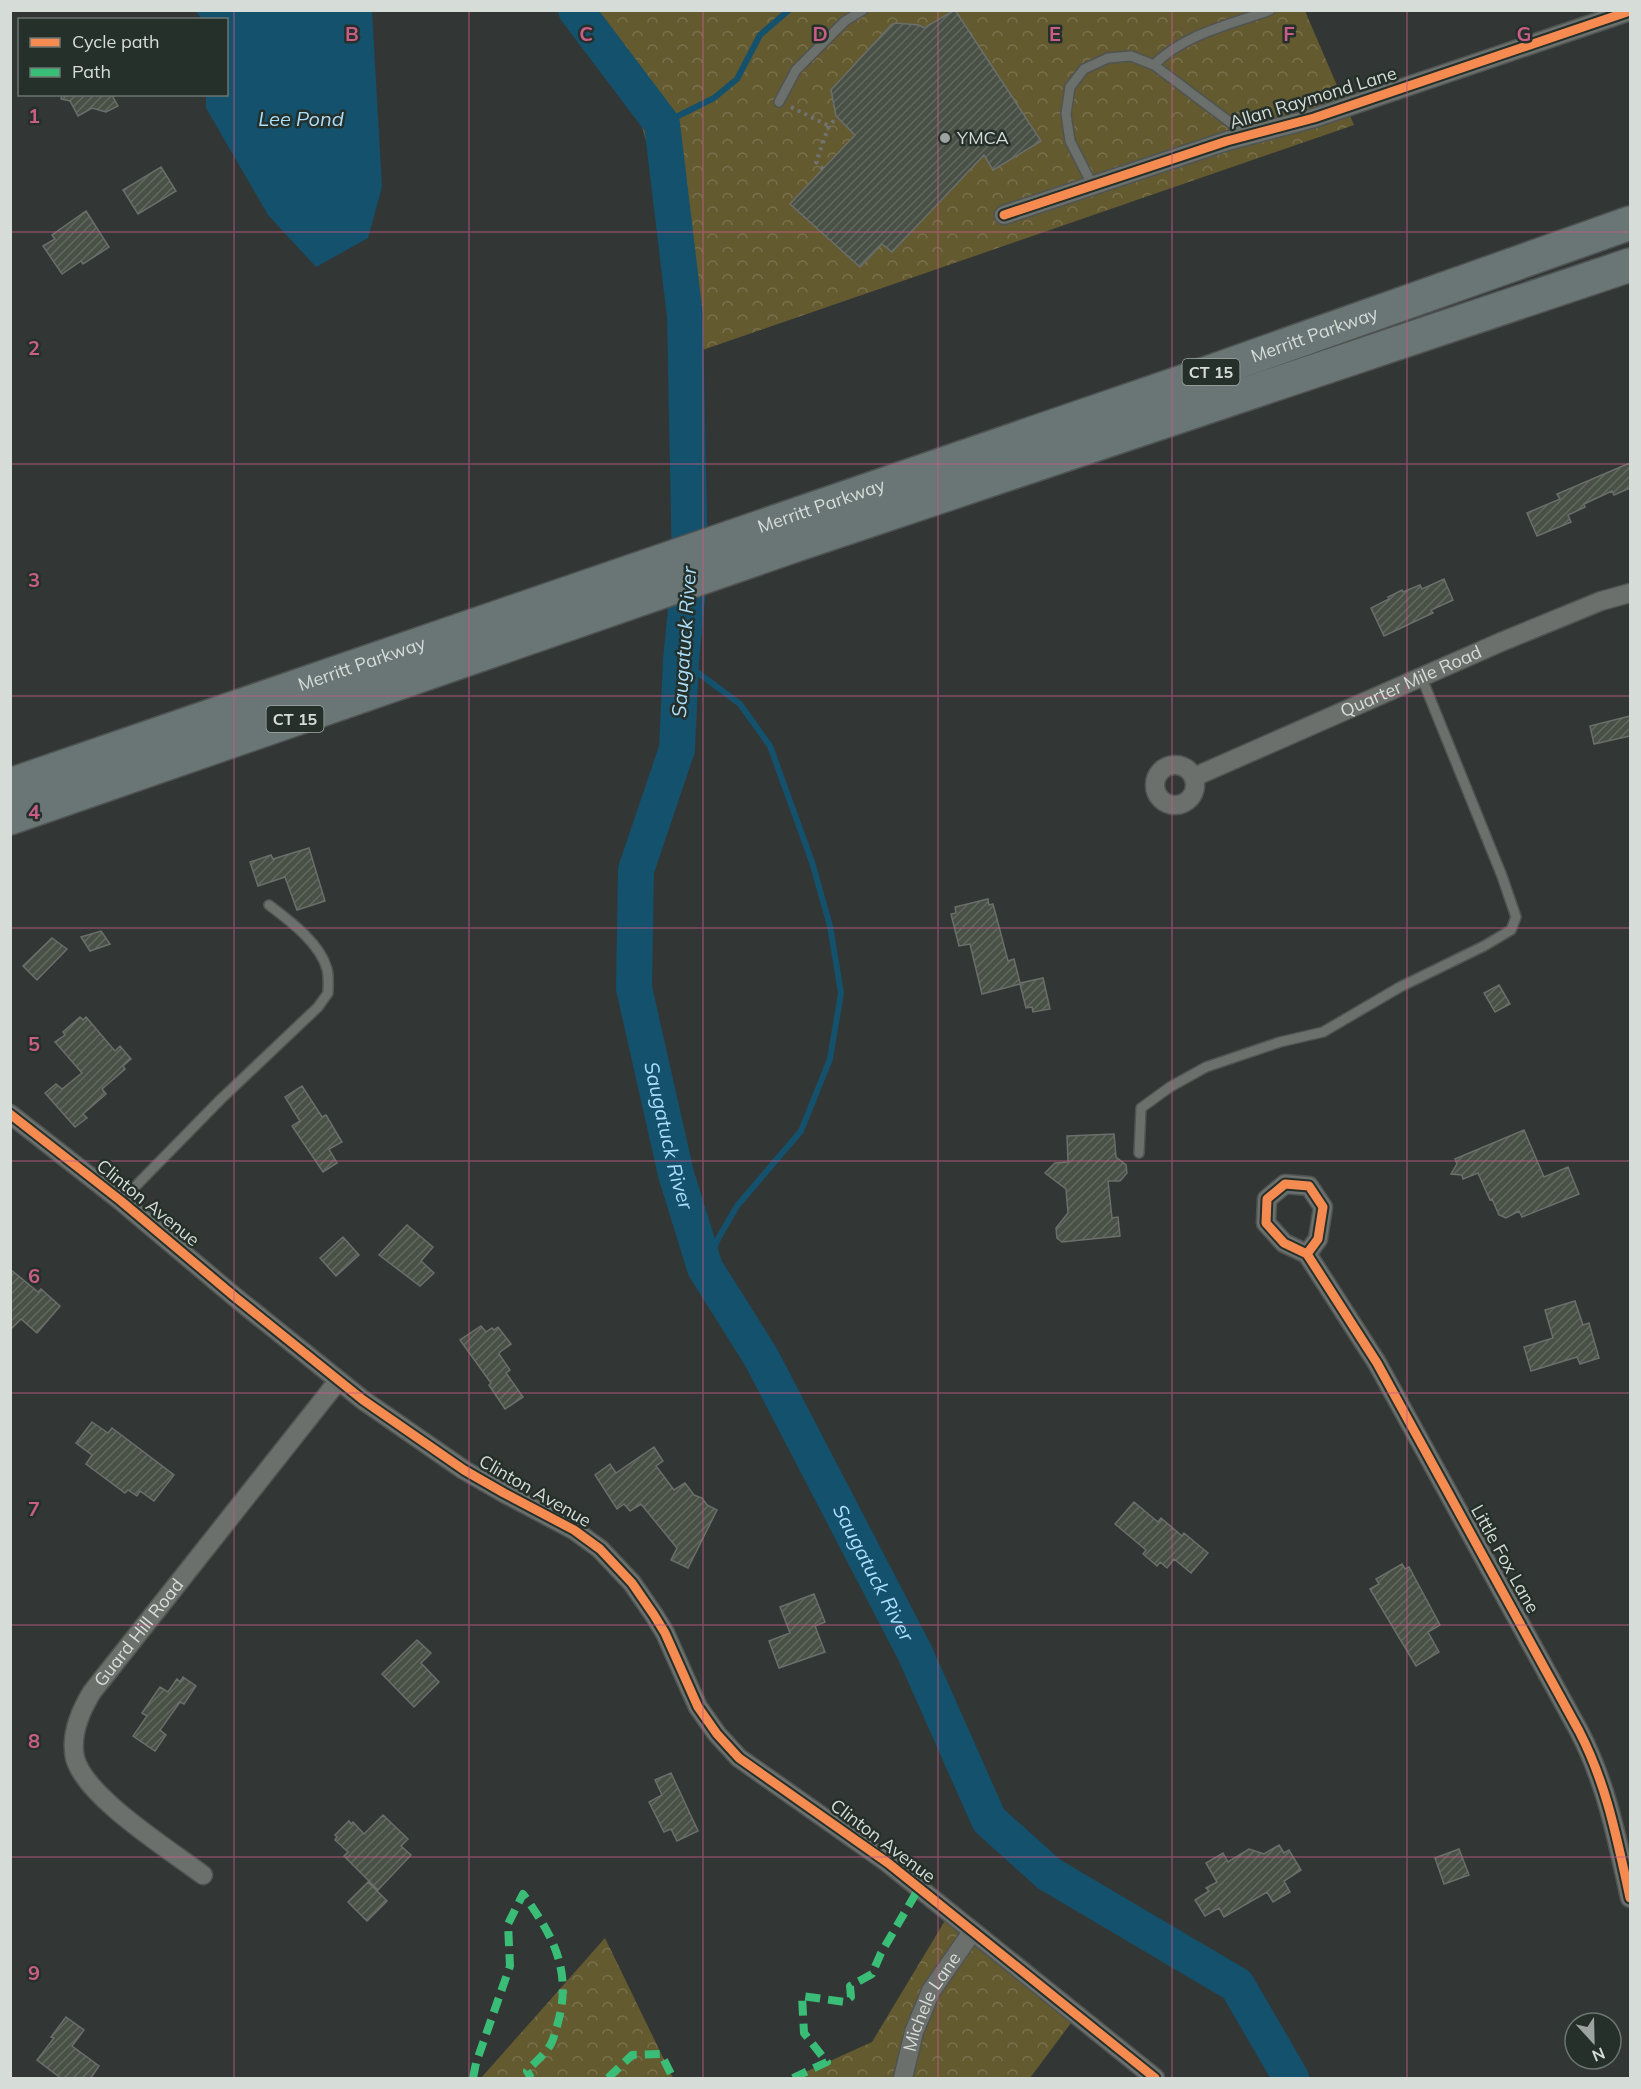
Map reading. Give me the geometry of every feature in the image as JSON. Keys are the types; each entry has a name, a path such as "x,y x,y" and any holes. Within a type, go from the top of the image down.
{"highway":[{"name":"Merritt Parkway","path":"793,531 1179,383 1630,221"},
{"name":"Merritt Parkway","path":"10,785 574,606 793,531 1630,265"},
{"name":"Merritt Parkway","path":"10,818 574,606"}],"street":[{"name":"Allan Raymond Lane","path":"1004,215 1227,141 1314,118 1630,11"},
{"name":"Quarter Mile Road","path":"1194,777 1421,676 1601,601 1630,593"},
{"name":"Clinton Avenue","path":"10,1114 121,1201 338,1381 388,1418 464,1470 574,1530 600,1549 623,1572 654,1615 665,1633 698,1707 728,1747 756,1771 888,1863 1155,2079"},
{"name":"Little Fox Lane","path":"1306,1254 1377,1363 1585,1741 1595,1761 1607,1797 1630,1898"},
{"name":"Guard Hill Road","path":"203,1875 109,1804 96,1790 75,1758 78,1723 83,1707 92,1692 338,1381"},
{"name":"Michele Lane","path":"903,2079 914,2032 931,1991 972,1932"}],"lane":[{"path":"779,102 796,70 845,21 863,10"},
{"path":"1154,65 1184,41 1270,10"},
{"path":"1093,186 1071,141 1066,114 1070,87 1084,69 1108,58 1131,56 1154,65 1249,137"},
{"path":"1139,1153 1141,1108 1170,1087 1215,1064 1280,1042 1323,1032 1400,987 1485,946 1511,930 1516,917 1502,876 1421,676"},
{"path":"121,1201 220,1100 318,1007 328,993 327,969 315,946 295,925 269,905"}],"path":[{"path":"779,102 829,126"},
{"path":"823,169 816,162 829,126 837,117"}],"green space":[{"path":"579,11 1305,11 1354,125 694,353 690,276 662,196 642,127"},
{"path":"952,1909 1080,2011 1030,2078 792,2078 872,2042"},
{"path":"605,1938 673,2078 481,2078"}],"water":[{"name":"Lee Pond","path":"196,11 372,11 382,187 368,238 316,267 268,215 206,108 206,96 228,96 228,18 200,18"}],"building":[{"name":"YMCA","path":"955,10 1041,141 993,170 984,155 892,252 882,244 860,267 790,204 855,135 836,116 831,90 891,25 895,23 919,25 924,28"},
{"path":"62,96 114,96 118,106 106,112 92,108 78,116 70,101 61,99"},
{"path":"161,167 176,191 138,214 123,190"},
{"path":"86,211 109,247 83,264 81,261 62,274 43,246 55,239 52,235"},
{"path":"1630,463 1630,488 1614,495 1612,491 1584,504 1585,507 1568,515 1571,522 1537,536 1527,513 1560,499 1557,494"},
{"path":"1444,579 1453,600 1431,610 1433,613 1384,636 1371,608 1402,590 1403,592 1420,585 1422,589"},
{"path":"1630,716 1630,736 1594,744 1590,726"},
{"path":"309,848 325,901 297,910 285,877 258,886 250,862 271,855 273,859"},
{"path":"988,899 989,905 993,904 1008,961 1014,959 1020,983 1043,978 1050,1009 1033,1012 1032,1007 1026,1008 1020,984 982,994 970,944 959,946 951,914 956,913 955,907"},
{"path":"101,931 110,944 90,951 81,937"},
{"path":"52,938 67,949 37,980 23,966"},
{"path":"1499,985 1510,1004 1495,1012 1484,993"},
{"path":"80,1017 83,1020 86,1017 115,1051 120,1046 131,1059 123,1066 125,1069 102,1089 106,1094 83,1114 87,1118 75,1127 45,1093 56,1084 62,1089 82,1073 55,1042 65,1035 63,1032"},
{"path":"302,1086 322,1117 326,1115 342,1142 329,1149 337,1163 323,1172 292,1126 300,1121 285,1097"},
{"path":"1524,1130 1544,1177 1568,1167 1579,1194 1522,1217 1519,1211 1506,1218 1499,1215 1478,1173 1463,1179 1462,1175 1451,1174 1457,1164 1455,1159"},
{"path":"1114,1134 1116,1157 1126,1165 1127,1173 1120,1181 1108,1181 1112,1218 1118,1217 1120,1236 1062,1242 1057,1238 1056,1228 1068,1213 1066,1189 1045,1173 1055,1163 1068,1162 1067,1136"},
{"path":"407,1225 433,1247 421,1261 434,1273 420,1286 379,1255"},
{"path":"343,1237 359,1255 336,1276 320,1258"},
{"path":"10,1269 38,1292 41,1289 60,1306 37,1333 21,1319 10,1330"},
{"path":"1575,1301 1583,1325 1589,1323 1599,1358 1580,1364 1577,1357 1531,1371 1524,1347 1553,1338 1545,1310"},
{"path":"481,1326 486,1332 498,1327 511,1344 499,1354 510,1370 506,1373 523,1397 505,1409 489,1385 491,1383 460,1340"},
{"path":"92,1422 108,1433 112,1428 174,1475 154,1501 140,1491 137,1496 128,1490 125,1493 86,1464 92,1455 76,1443"},
{"path":"654,1447 663,1461 656,1466 674,1490 685,1483 694,1495 702,1498 707,1505 717,1510 688,1568 671,1560 677,1548 641,1504 630,1511 624,1504 617,1509 595,1475 610,1464 616,1473"},
{"path":"1134,1502 1158,1522 1161,1518 1182,1536 1184,1533 1208,1553 1191,1573 1174,1559 1167,1568 1160,1562 1157,1566 1143,1554 1146,1550 1115,1524"},
{"path":"1402,1564 1405,1569 1409,1567 1440,1625 1428,1632 1439,1652 1416,1666 1370,1589 1379,1584 1376,1579"},
{"path":"814,1594 825,1622 815,1626 825,1652 779,1668 769,1641 790,1633 780,1607"},
{"path":"417,1640 431,1653 421,1663 439,1682 414,1707 382,1674"},
{"path":"183,1677 196,1686 184,1704 180,1702 160,1730 166,1735 155,1751 133,1736 147,1716 142,1713 160,1687 168,1692 177,1679 180,1682"},
{"path":"671,1773 698,1831 677,1841 671,1829 664,1832 649,1802 662,1795 655,1780"},
{"path":"383,1815 408,1839 401,1846 411,1855 378,1890 344,1856 348,1852 335,1840 337,1837 335,1835 349,1821 351,1824 353,1822 364,1834"},
{"path":"1279,1845 1284,1853 1289,1850 1301,1870 1284,1881 1290,1892 1273,1902 1267,1892 1224,1917 1219,1908 1205,1916 1195,1900 1209,1891 1206,1888 1217,1882 1206,1863 1223,1853 1228,1862 1249,1849 1264,1854"},
{"path":"1459,1849 1469,1875 1444,1884 1435,1858"},
{"path":"368,1882 387,1901 367,1921 348,1902"},
{"path":"66,2017 84,2030 72,2046 99,2066 90,2079 62,2079 37,2060"}],"waterway":[{"name":"Saugatuck River","path":"576,10 662,124 685,316 690,569 681,660 677,749 636,870 634,988 676,1174 705,1268 761,1357 915,1653 989,1820 1049,1874 1237,1985 1291,2078"},
{"path":"662,124 714,98 737,79 760,35 789,10"},
{"path":"681,660 740,704 770,746 812,862 830,926 841,993 830,1059 801,1131 737,1206 705,1268"}],"marked path":[{"path":"793,2078 827,2062 804,2033 802,1996 845,2002 851,1997 850,1986 872,1974 881,1953 919,1888"},
{"path":"473,2078 476,2063 510,1966 508,1924 523,1894 552,1940 558,1956 563,1989 553,2040 547,2050 527,2071 531,2078"},
{"path":"608,2078 632,2055 661,2054 673,2078"}],"cycle path":[{"path":"1004,215 1227,141 1314,118 1630,11"},
{"path":"10,1114 121,1201 363,1400 464,1470 574,1530 600,1549 632,1583 654,1615 665,1633 698,1707 717,1734 739,1758 888,1863 1155,2078"},
{"path":"1307,1254 1318,1239 1323,1207 1309,1186 1285,1184 1267,1199 1266,1223 1284,1243 1307,1254 1377,1363 1579,1731 1604,1792 1616,1833 1630,1898"}],"place":[{"name":"YMCA","path":"945,138"}]}
